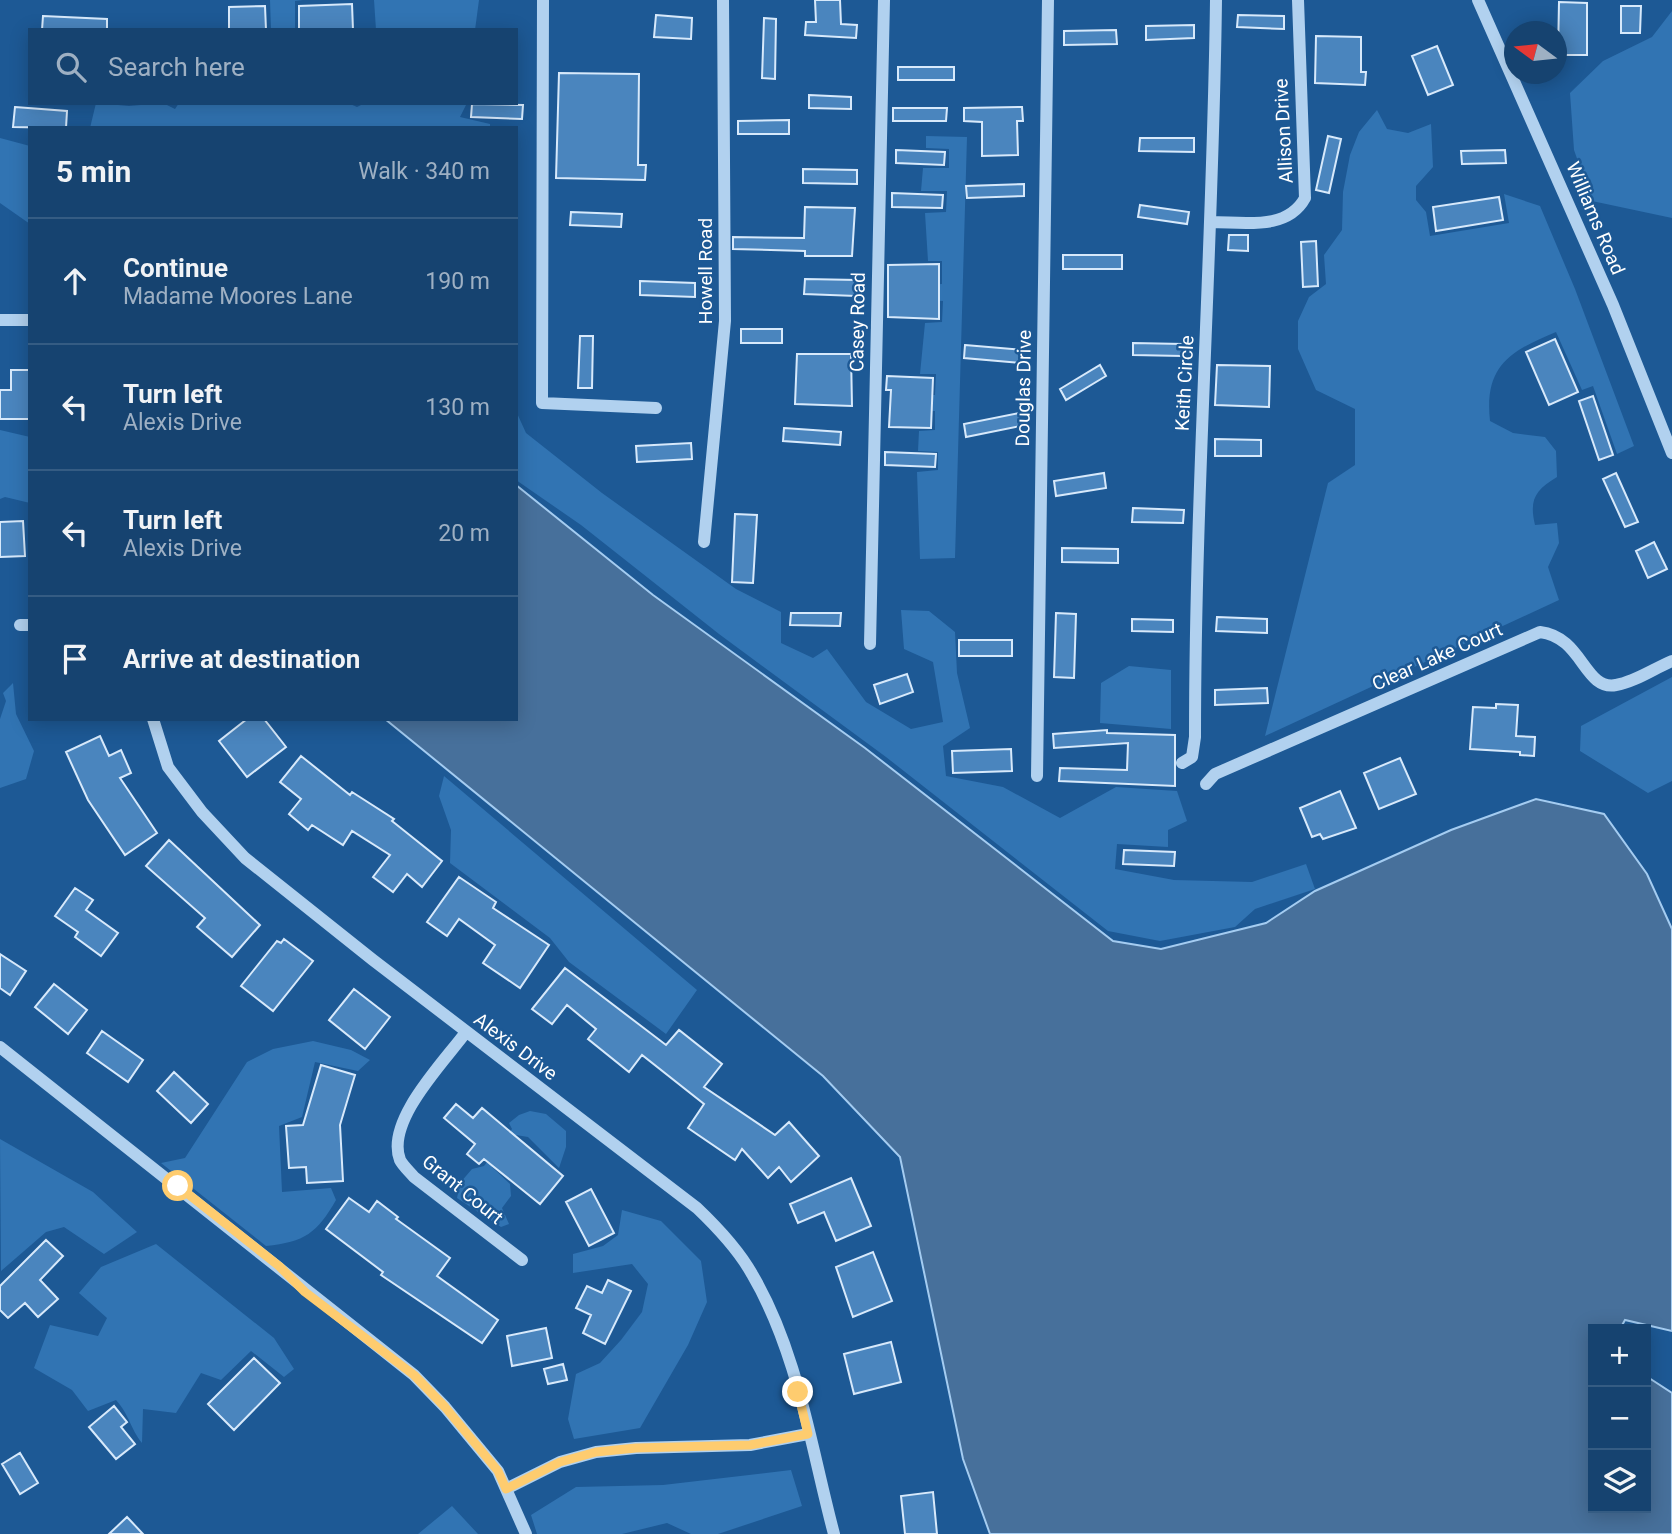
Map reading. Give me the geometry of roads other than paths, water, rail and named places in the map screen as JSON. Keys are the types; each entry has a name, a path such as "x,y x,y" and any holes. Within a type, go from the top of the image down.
{"street":[{"path":"543,0 542,403 656,408"},
{"name":"Howell Road","path":"704,542 725,321 723,0"},
{"name":"Casey Road","path":"870,644 884,0"},
{"name":"Douglas Drive","path":"1037,776 1048,0"},
{"name":"Keith Circle","path":"1182,763 1192,757 1195,737 1195,572 1211,222 1216,0"},
{"name":"Allison Drive","path":"1211,222 1278,221 1298,210 1305,198 1298,0"},
{"name":"Williams Road","path":"1478,0 1613,305 1672,453"},
{"path":"0,320 28,320"},
{"name":"Clear Lake Court","path":"1206,783 1215,774 1540,632 1555,634 1568,643 1592,677 1603,684 1616,685 1672,661"},
{"name":"Alexis Drive","path":"154,721 168,767 202,812 246,858 466,1032 697,1208 727,1239 751,1272 775,1320 821,1470 834,1534"},
{"name":"Grant Court","path":"466,1032 405,1115 398,1138 401,1161 414,1177 522,1260"},
{"path":"0,1047 414,1375 445,1407 498,1471 526,1534"},
{"path":"506,1489 560,1462 596,1452 636,1448 750,1445 808,1434"}]}
